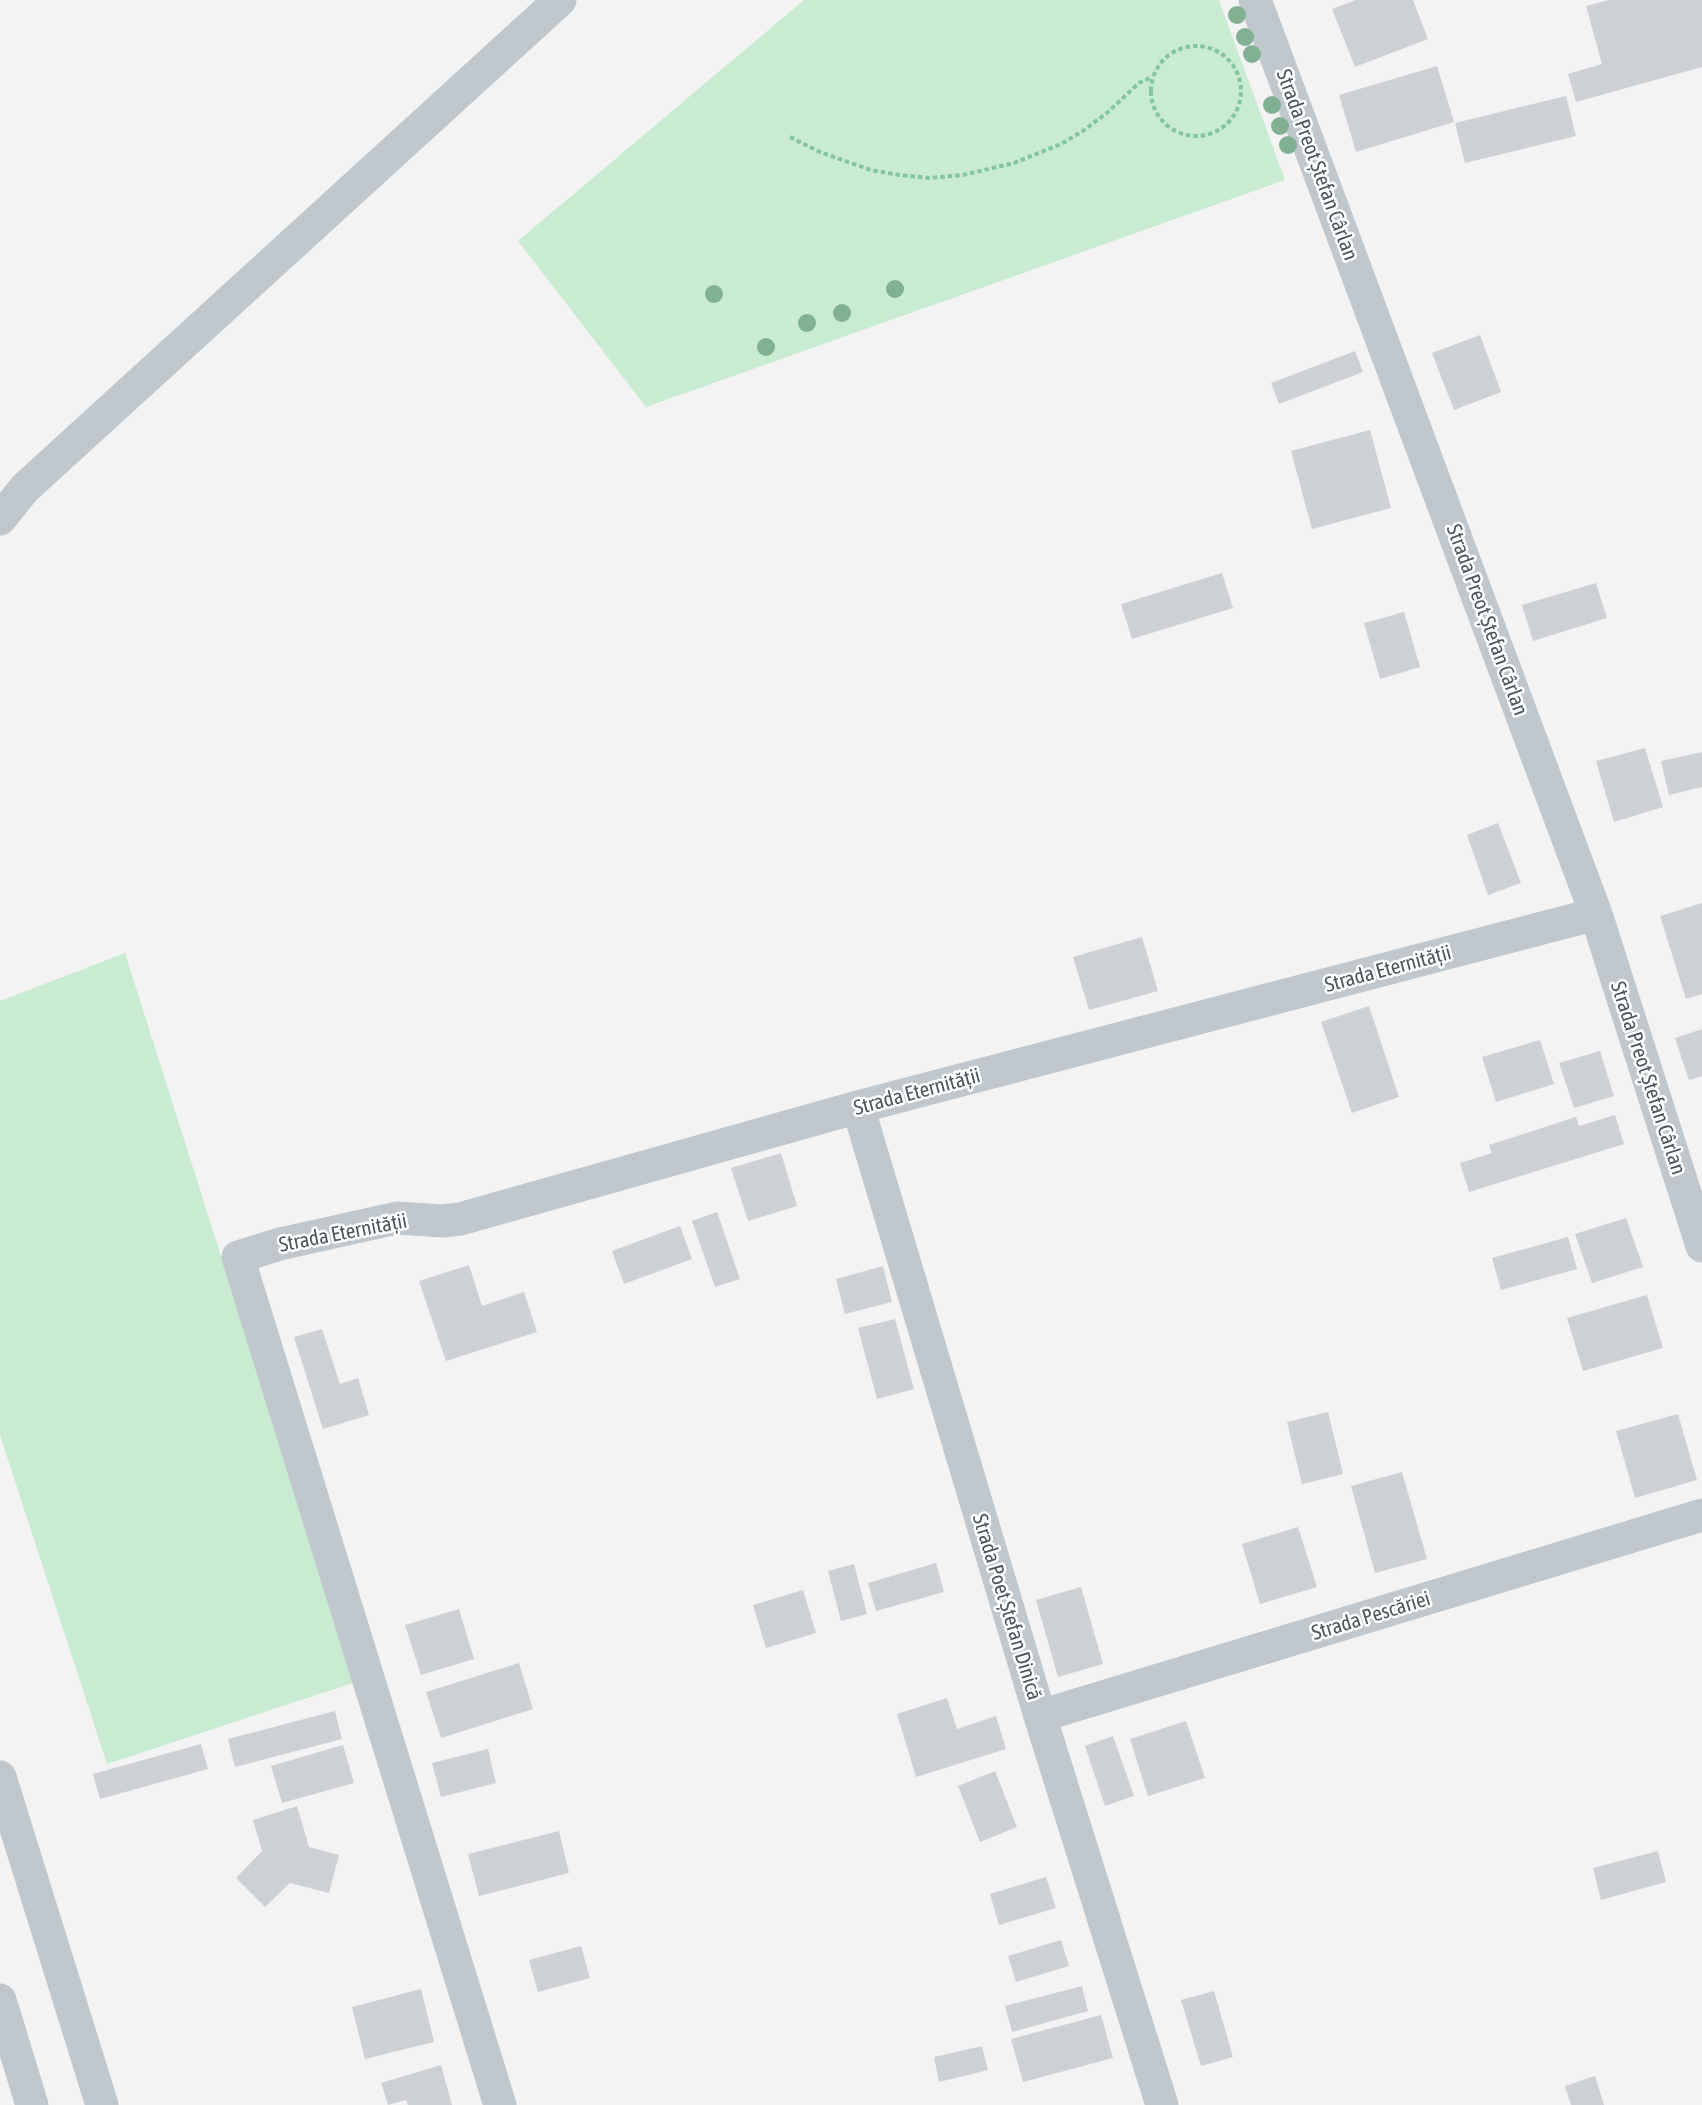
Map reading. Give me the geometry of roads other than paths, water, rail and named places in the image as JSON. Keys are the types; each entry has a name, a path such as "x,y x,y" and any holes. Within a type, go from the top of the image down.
{"street":[{"path":"0,519 25,488 560,0"},
{"name":"Strada Preot Ștefan Cârlan","path":"1255,0 1596,914 1702,1246"},
{"name":"Strada Eternității","path":"500,2105 238,1257 279,1244 397,1218 443,1221 460,1219 858,1107 1596,914"},
{"name":"Strada Poet Ștefan Dinică","path":"858,1107 1040,1716 1162,2105"},
{"name":"Strada Pescăriei","path":"1040,1716 1702,1515"},
{"path":"0,1777 102,2105"},
{"path":"0,2000 32,2105"}]}
